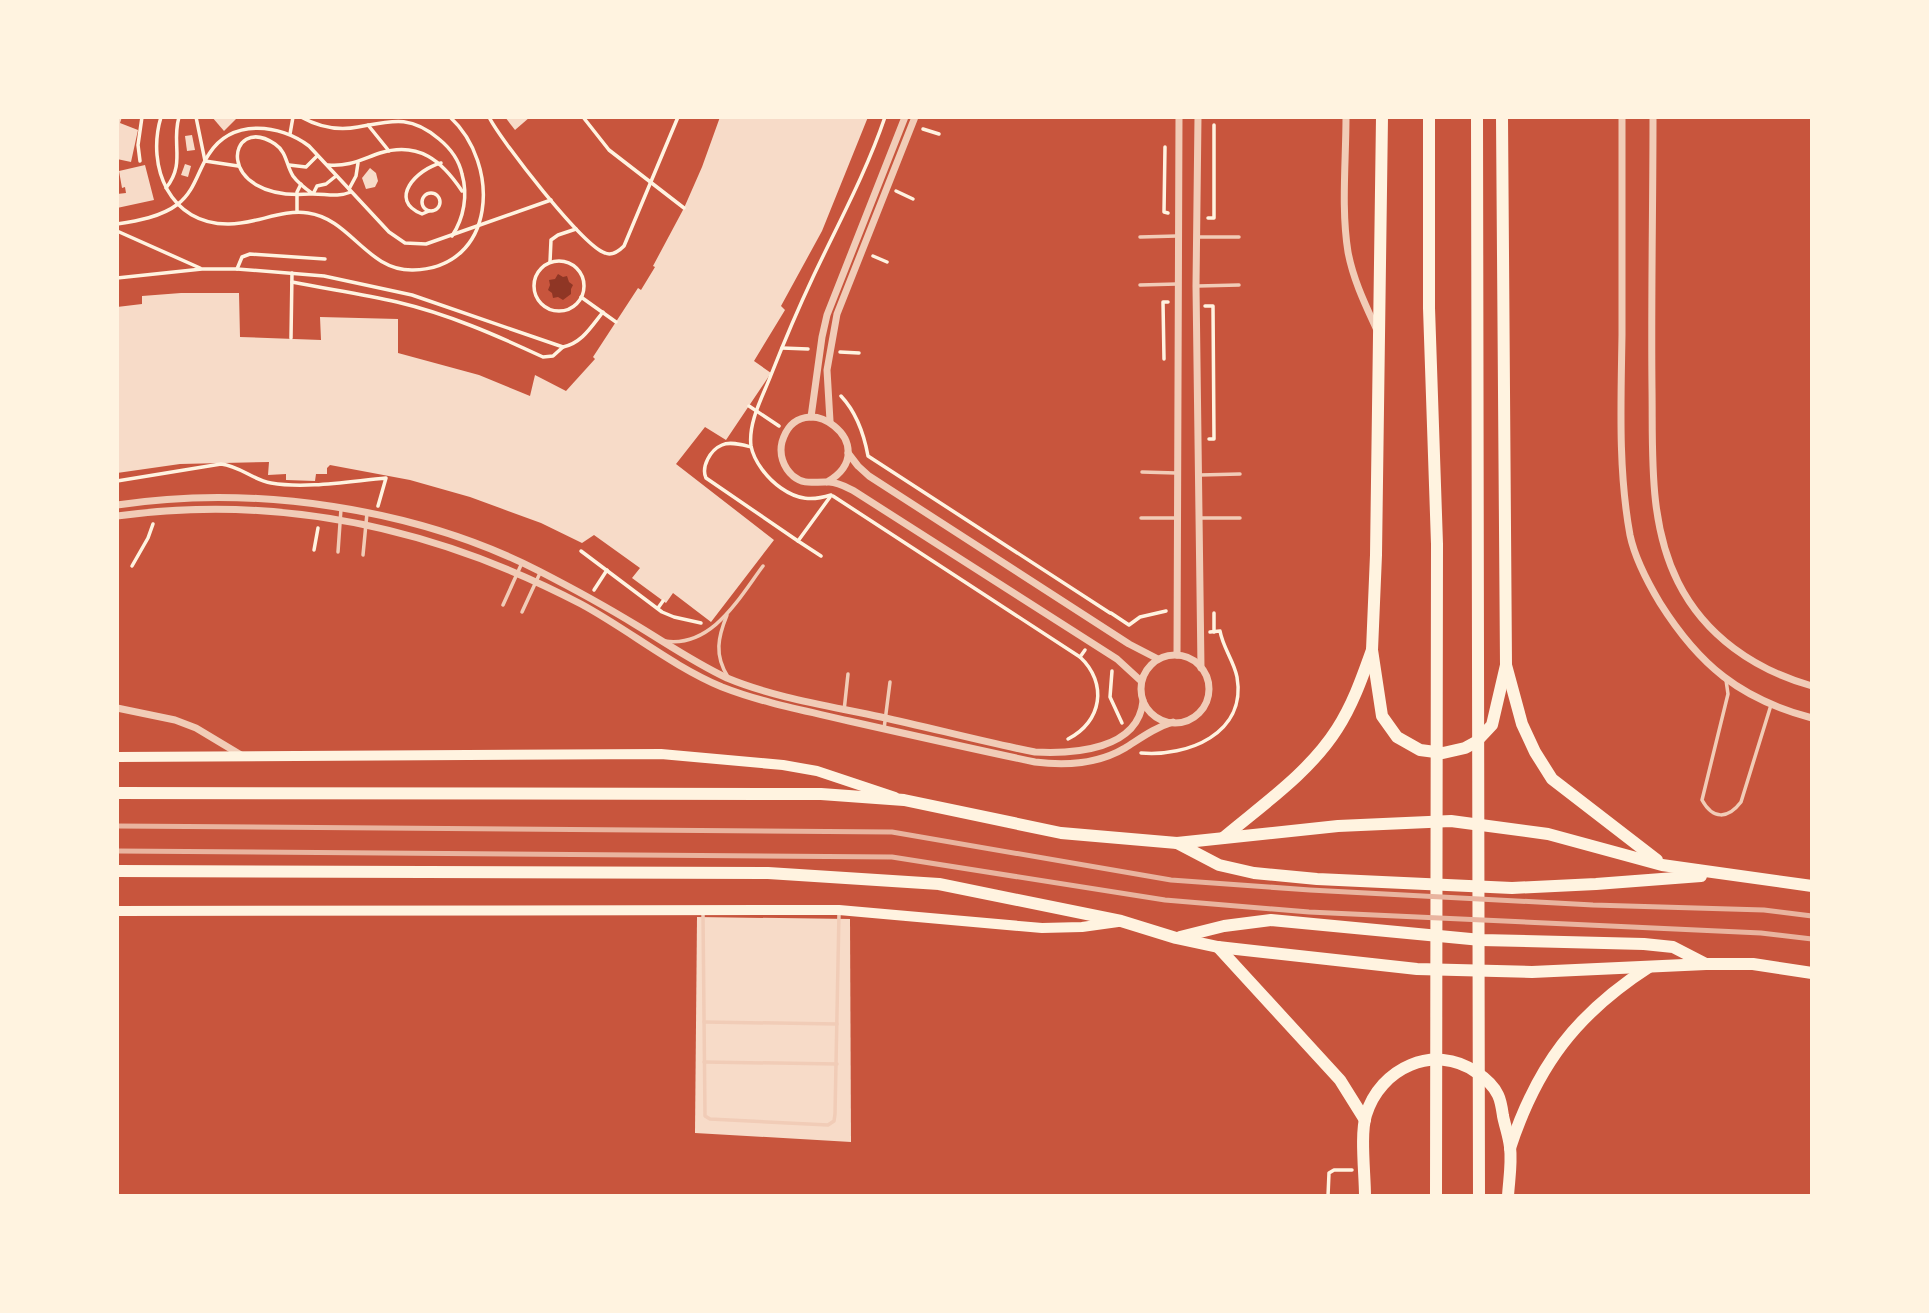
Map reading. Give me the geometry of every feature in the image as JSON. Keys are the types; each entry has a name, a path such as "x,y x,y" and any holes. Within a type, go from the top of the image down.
{"main road":[{"path":"1382,117 1372,650 1382,716 1397,737 1420,750 1443,753 1465,748 1492,725 1506,665 1502,117"},
{"path":"1429,117 1429,308 1437,544 1436,1196"},
{"path":"1477,117 1479,1196"},
{"path":"1222,839 1288,783 1336,731 1356,696 1372,650"},
{"path":"1506,665 1522,724 1552,779 1662,865"},
{"path":"117,757 661,754 783,765 817,771 904,800 1061,833 1177,843 1378,823 1451,821 1548,834 1662,865 1812,886"},
{"path":"117,793 821,794 904,800"},
{"path":"1177,843 1219,865 1254,873 1317,879 1512,888 1726,874"},
{"path":"117,871 768,873 855,877 939,884 1121,921 1176,938 1218,947 1417,969 1532,972 1753,964 1812,973"},
{"path":"117,911 839,910 1042,928 1082,927 1121,921"},
{"path":"1176,938 1224,926 1271,920 1481,940 1644,944 1673,947 1706,964"},
{"path":"1218,947 1340,1080 1365,1120"},
{"path":"1510,1148 1534,1085 1565,1039 1596,1006 1650,967"},
{"path":"1365,1196 1365,1120 1375,1094 1390,1076 1400,1069 1422,1060 1446,1060 1471,1068 1492,1085 1499,1096 1510,1148 1508,1196"}],"street":[{"path":"811,417 827,315 905,117"},
{"path":"830,421 827,370 836,314 915,117"},
{"path":"1177,655 1179,117"},
{"path":"117,516 226,508 366,524 451,548 536,581 584,606 698,676 749,696 884,729 1054,765 1090,761 1126,747 1147,732 1192,718 1205,704 1208,686 1201,668 1196,307 1198,117"},
{"path":"1346,117 1348,252 1361,295 1379,334"},
{"path":"1622,117 1621,409 1624,492 1631,539 1649,584 1676,629 1697,654 1726,680 1771,705 1812,718"},
{"path":"1653,117 1654,499 1663,542 1678,581 1700,617 1731,647 1762,668 1812,686"},
{"path":"848,452 841,470 827,482 817,484 799,480 785,467 781,449 787,431 802,419 811,417 830,421 843,434 848,452 869,476 1129,644 1158,659"},
{"path":"827,482 854,491 1117,659 1141,681"},
{"path":"117,505 165,500 239,499 371,514 448,535 522,563 729,678 775,693 1014,748 1058,753 1101,746 1128,732 1139,719 1143,701 1141,681 1145,672 1158,659 1177,655 1195,662 1201,668"},
{"path":"1143,701 1155,716 1173,722"},
{"path":"117,708 176,720 196,727 245,757"}],"lane":[{"path":"1140,236 1177,236"},
{"path":"1196,237 1239,237"},
{"path":"1140,285 1177,284"},
{"path":"1196,286 1239,285"},
{"path":"1142,472 1178,472"},
{"path":"1199,475 1240,474"},
{"path":"338,552 341,509"},
{"path":"363,555 366,524 371,514"},
{"path":"1141,518 1177,518"},
{"path":"1201,518 1240,518"},
{"path":"503,605 522,563"},
{"path":"660,640 683,641 711,628 728,613 763,566"},
{"path":"522,612 541,572"},
{"path":"728,613 720,632 718,649 719,659 729,678"},
{"path":"842,719 848,674"},
{"path":"1726,680 1728,694 1702,800 1713,812 1725,816 1734,812 1741,802 1771,705"},
{"path":"884,729 890,682"},
{"path":"703,911 705,1116 710,1119 828,1125 834,1121 835,1114 839,910"},
{"path":"704,1022 837,1024"},
{"path":"704,1062 837,1064"}],"path":[{"path":"140,162 138,145 142,117"},
{"path":"161,117 156,139 156,161 166,188 178,204 202,219 222,224 242,223 297,212 316,214 328,219 376,260 402,270 424,269 445,262 463,249 483,216 484,189 479,162 465,135 450,117"},
{"path":"166,188 173,179 177,166 177,126 180,117"},
{"path":"196,117 205,161"},
{"path":"290,134 293,117"},
{"path":"301,117 336,128 402,121 415,124 436,136 457,159 463,176 463,214 450,237"},
{"path":"489,117 500,136 551,200 576,228 605,253 619,251 624,246 678,117"},
{"path":"583,117 609,150 684,208"},
{"path":"831,495 802,499 768,477 751,447 751,429 814,276 866,168 885,117"},
{"path":"368,125 389,151"},
{"path":"1197,217 1214,218 1214,125"},
{"path":"117,224 149,217 178,204 193,186 216,144 225,137 247,129 265,128 290,134 309,146 388,232 405,243 426,244 450,237 551,200"},
{"path":"247,129 251,138"},
{"path":"313,194 292,174 285,155 277,145 264,139 251,138 239,147 236,157 238,166 248,179 263,190 286,196 313,194 336,197 350,191 358,163"},
{"path":"326,165 358,163 389,151 421,153 441,163 464,193"},
{"path":"289,165 306,167 317,156"},
{"path":"205,161 238,166"},
{"path":"429,211 424,208 422,200 428,193 433,192 440,199 440,204 434,211 422,214 414,210 407,200 407,189 422,170 441,163"},
{"path":"313,194 317,186 326,184 336,176"},
{"path":"297,212 297,195 301,184"},
{"path":"550,262 551,240 576,228"},
{"path":"117,231 202,269"},
{"path":"237,269 242,257 250,254 325,259"},
{"path":"866,266 871,255"},
{"path":"550,262 565,262 577,269 583,283 581,297 571,308 549,309 537,299 534,285 538,271 550,262"},
{"path":"117,278 202,269 292,273 384,288 440,303 564,347"},
{"path":"291,338 292,273"},
{"path":"292,282 398,303 475,327 549,358 582,338 603,312"},
{"path":"581,297 616,321"},
{"path":"1196,307 1213,306 1214,353 1214,439 1198,439"},
{"path":"509,342 514,331"},
{"path":"837,364 839,352"},
{"path":"834,389 855,414 868,456 1110,613"},
{"path":"749,407 787,431"},
{"path":"751,447 729,444 718,447 706,463 706,478 821,556"},
{"path":"117,481 220,464 237,467 272,483 296,485 386,478 371,514"},
{"path":"817,484 1080,657"},
{"path":"798,541 831,495"},
{"path":"132,566 148,538 156,512"},
{"path":"581,551 658,608 674,617 700,622 711,628"},
{"path":"589,598 607,570"},
{"path":"658,608 663,601"},
{"path":"1126,747 1139,753 1151,754 1185,750 1212,738 1228,720 1237,698 1236,670 1222,643 1220,631 1201,633"},
{"path":"1117,659 1110,680 1110,696 1112,705 1128,732"},
{"path":"1328,1196 1329,1173 1334,1170 1365,1170"}],"shaded area":[{"path":"558,274 567,276 573,285 571,294 563,300 553,298 548,290 549,280 555,279"}],"building":[{"path":"117,117 122,117 120,123 138,130 131,162 117,159"},
{"path":"212,117 238,117 224,131"},
{"path":"505,117 530,117 515,130"},
{"path":"720,117 868,117 822,231 781,306 785,310 754,361 771,373 726,440 705,427 676,464 774,540 711,622 673,593 666,603 632,578 640,568 594,535 582,543 541,523 470,497 410,480 330,465 327,474 316,474 315,481 286,480 286,474 268,475 269,462 180,464 117,473 117,307 142,304 142,296 239,293 240,337 321,340 320,317 398,319 398,353 479,375 530,396 535,375 566,391 595,359 593,357 638,288 641,290 655,267 653,266 702,167"},
{"path":"192,135 195,150 187,151 185,136"},
{"path":"185,164 191,166 188,177 181,175"},
{"path":"145,165 154,200 117,208 117,194 126,193 125,187 122,188 119,171"},
{"path":"370,168 376,173 378,181 375,187 366,189 362,178"},
{"path":"697,917 850,919 851,1142 695,1133"}],"railway":[{"path":"117,826 892,832 1171,880 1593,905 1764,910 1812,916"},
{"path":"117,851 892,857 1165,900 1309,912 1761,933 1812,939"}]}
